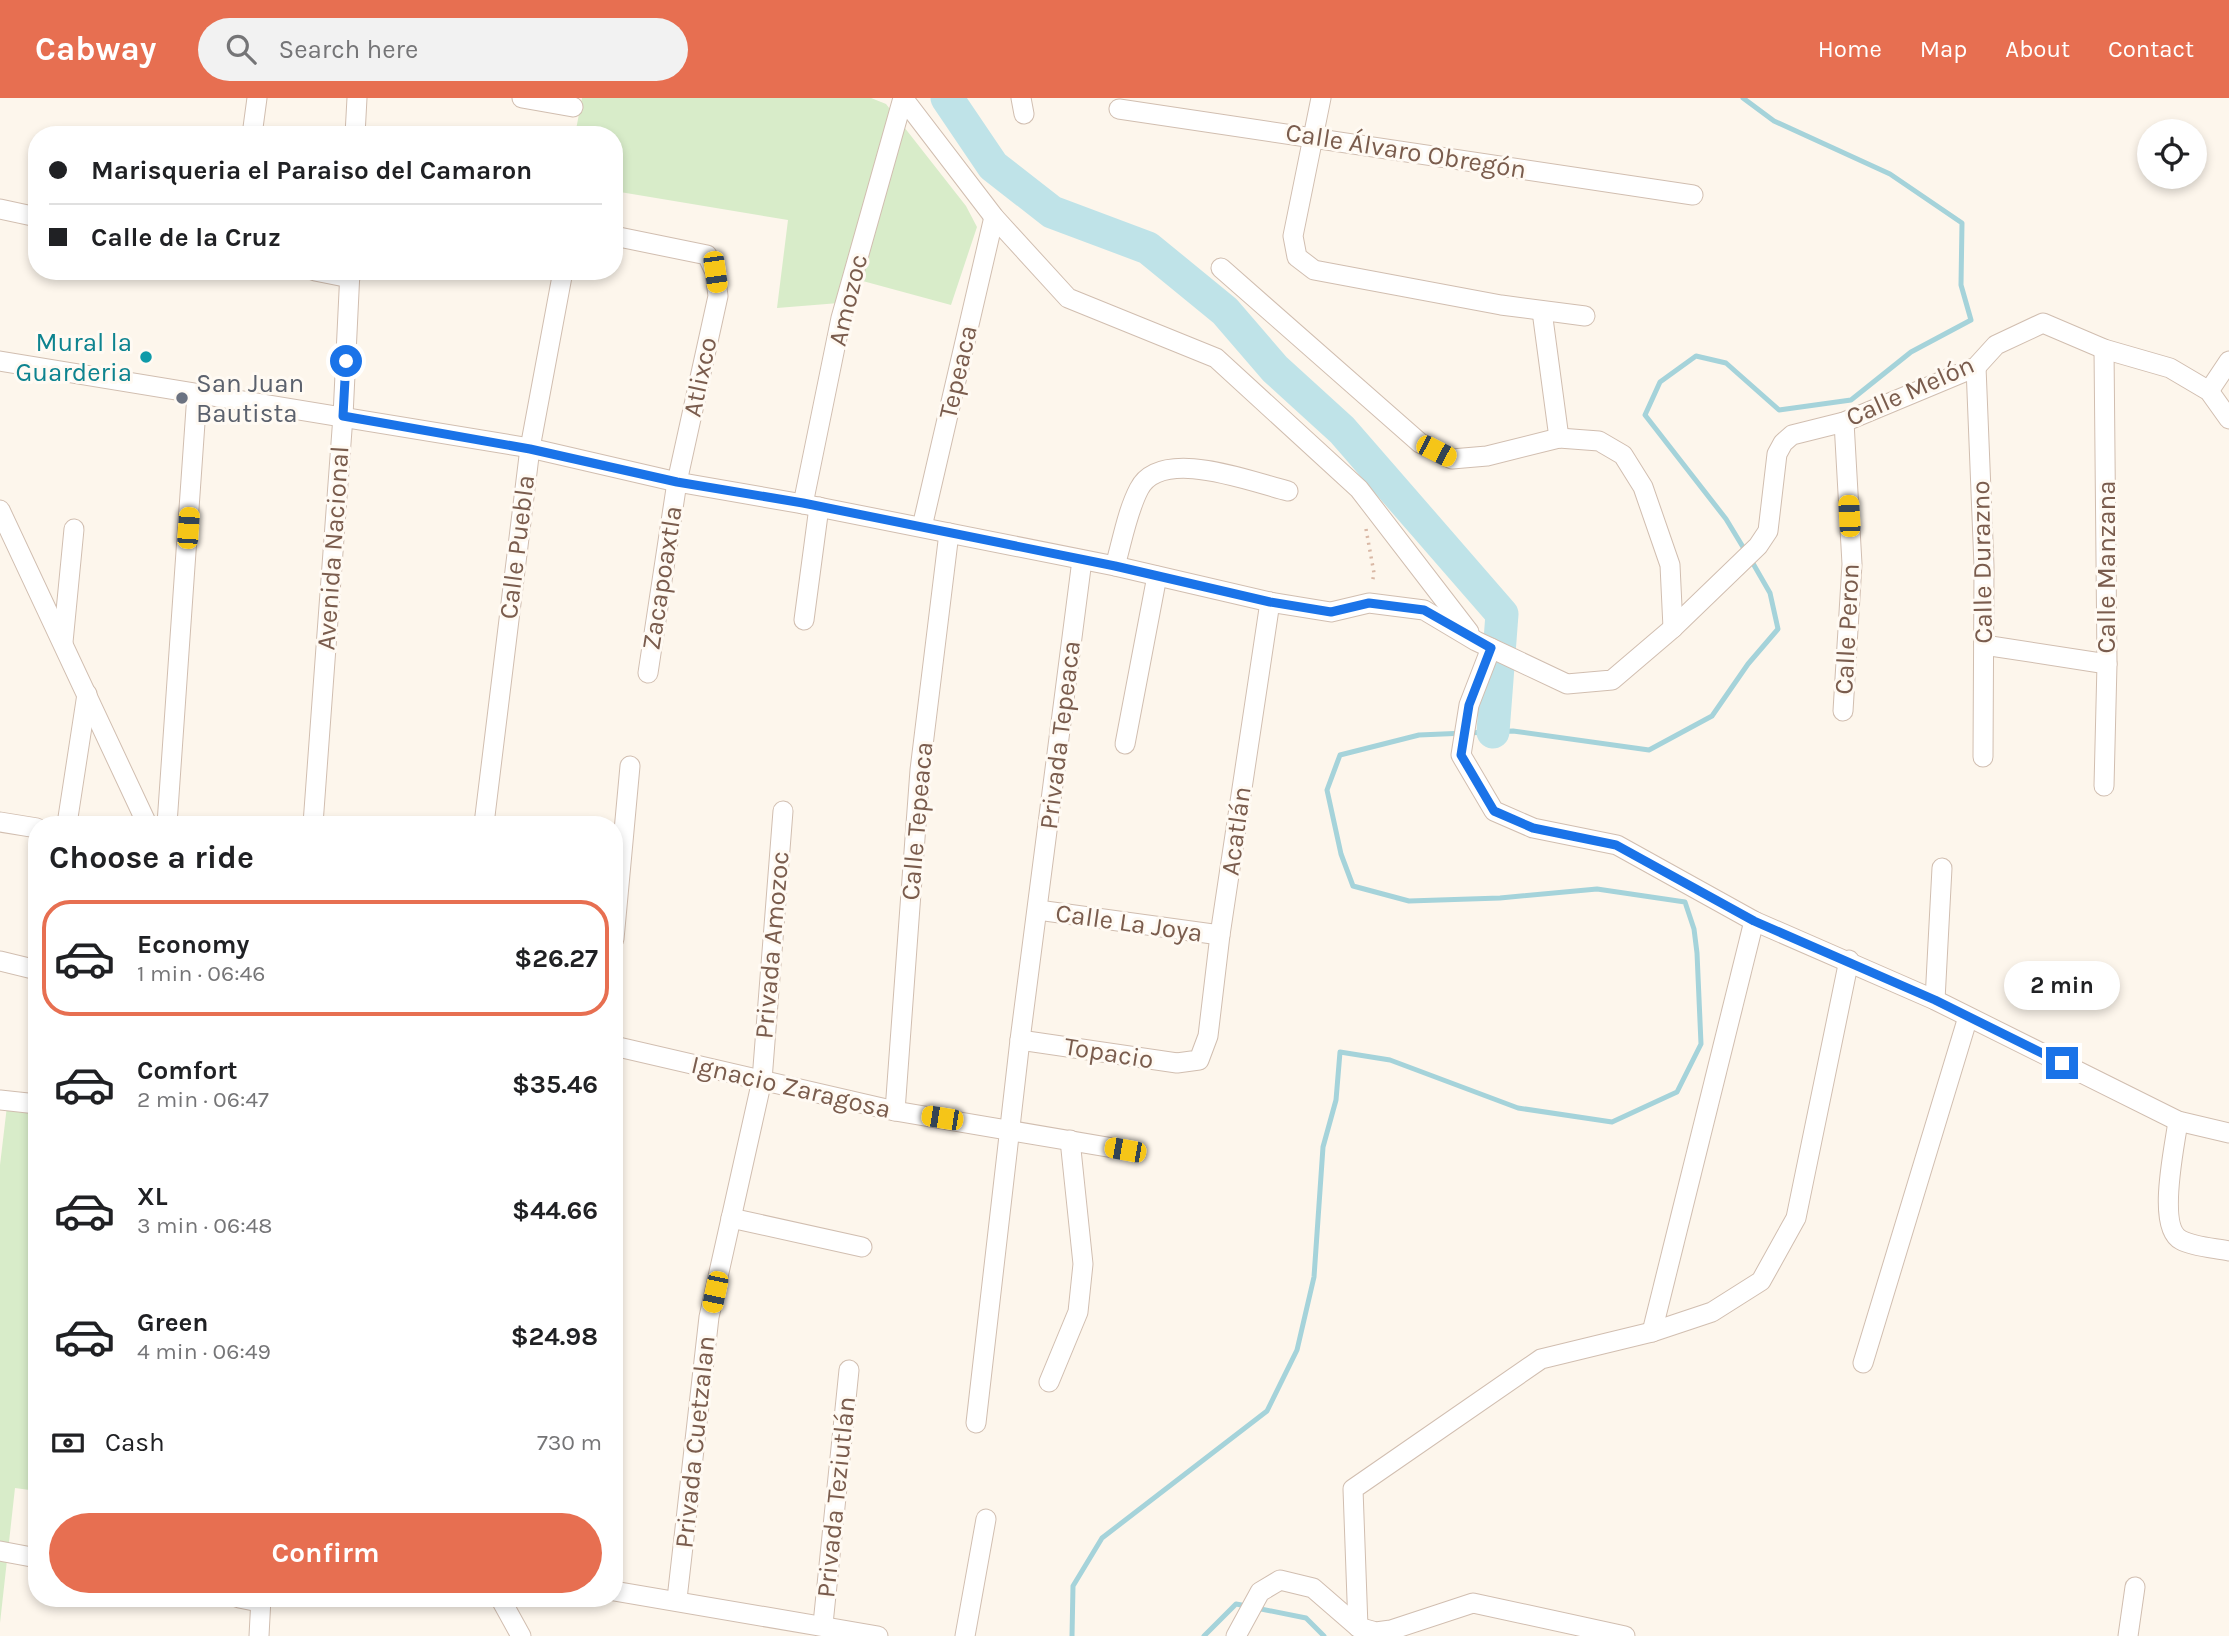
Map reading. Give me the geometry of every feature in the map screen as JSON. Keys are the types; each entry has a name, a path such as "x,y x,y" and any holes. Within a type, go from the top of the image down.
{"street":[{"path":"253,126 257,98"},
{"path":"355,126 357,98"},
{"path":"522,98 573,107"},
{"path":"903,98 994,217 1068,298 1216,358 1359,489 1492,648"},
{"name":"Amozoc","path":"804,621 811,505 841,318 903,98"},
{"path":"1321,98 1293,236 1297,257 1314,270 1542,311 1585,316"},
{"name":"Calle Álvaro Obregón","path":"1119,108 1693,195"},
{"path":"0,209 28,215"},
{"name":"Tepeaca","path":"922,527 994,217"},
{"name":"Atlixco","path":"623,238 707,255 715,272 718,296 677,482"},
{"path":"0,361 530,449 677,482 811,505 1115,566 1270,602 1331,612 1369,603 1424,610 1492,648 1567,684 1612,680 1674,628 1670,565 1643,487 1623,456 1599,441 1559,438 1487,456 1452,459 1420,443 1221,268"},
{"name":"Avenida Nacional","path":"314,816 343,416 350,280"},
{"name":"Calle Puebla","path":"485,816 530,449 561,280"},
{"path":"1542,311 1559,438"},
{"name":"Calle Melón","path":"1674,628 1705,594 1758,545 1768,531 1777,454 1783,443 1792,435 1844,422 1976,367 1996,345 2043,323 2104,349 2170,368 2209,391"},
{"name":"Calle Manzana","path":"2104,349 2107,664 2104,786"},
{"path":"2229,360 2209,391 2229,419"},
{"name":"Calle Durazno","path":"1976,367 1984,645 1983,757"},
{"path":"168,816 197,394"},
{"name":"Calle Peron","path":"1843,711 1852,564 1844,422"},
{"path":"1115,566 1139,488 1156,471 1183,466 1288,491"},
{"name":"Zacapoaxtla","path":"648,673 677,482"},
{"path":"0,510 143,816"},
{"path":"63,643 74,529"},
{"name":"Calle Tepeaca","path":"895,1111 919,770 949,533"},
{"name":"Privada Tepeaca","path":"1038,910 1082,560"},
{"path":"1125,744 1157,576"},
{"name":"Acatlán","path":"1199,1060 1209,1036 1220,935 1270,602"},
{"path":"1984,645 2107,664"},
{"path":"1492,648 1469,705 1461,755 1494,811 1533,828 1616,845 1754,921 1849,960 1935,1000 2179,1121 2229,1132"},
{"path":"68,816 87,694"},
{"path":"623,847 631,766"},
{"name":"Privada Amozoc","path":"762,1080 783,811"},
{"path":"0,822 28,827"},
{"path":"1935,1000 1942,868"},
{"path":"976,1423 1020,1040 1038,910"},
{"name":"Calle La Joya","path":"1038,910 1220,935"},
{"path":"1651,1332 1754,921"},
{"path":"1358,1627 1353,1489 1541,1359 1651,1332 1712,1312 1760,1281 1796,1218 1849,960"},
{"path":"0,961 28,968"},
{"path":"1863,1363 1968,1017"},
{"name":"Topacio","path":"1020,1040 1177,1063 1199,1060"},
{"name":"Ignacio Zaragosa","path":"623,1048 895,1111 1011,1128 1125,1150"},
{"name":"Privada Cuetzalan","path":"677,1599 709,1317 762,1080"},
{"path":"0,1100 28,1103"},
{"path":"2179,1121 2167,1216 2172,1232 2181,1240 2229,1251"},
{"path":"1049,1382 1077,1312 1083,1264 1070,1140"},
{"path":"731,1218 862,1247"},
{"name":"Privada Teziutlán","path":"815,1623 849,1370"},
{"path":"965,1636 986,1518"},
{"path":"0,1551 28,1556"},
{"path":"1240,1629 1260,1592 1269,1584 1280,1580 1313,1588 1358,1627 1377,1632 1391,1630 1473,1603 1625,1636"},
{"path":"2127,1636 2135,1587"},
{"path":"623,1592 677,1599 878,1636"},
{"path":"259,1636 261,1607"},
{"path":"505,1607 521,1636"},
{"path":"784,1636 815,1623"}],"path":[{"path":"1365,525 1374,573 1369,603"}],"green space":[{"path":"582,98 871,98 886,104 966,206 977,227 951,305 848,277 839,303 777,308 788,220 623,192 623,126 577,126"},
{"path":"7,1106 28,1109 28,1490 15,1488 0,1623 0,1165"}],"waterway":[{"path":"947,98 993,166 1052,212 1148,248 1225,311 1275,369 1342,430 1502,614 1493,732"},
{"path":"1743,98 1774,121 1890,174 1962,223 1961,285 1971,320 1911,352 1851,400 1779,410 1726,363 1696,356 1660,382 1645,415 1726,519 1746,552"},
{"path":"1072,1636 1073,1586 1102,1538 1267,1411 1297,1350 1314,1277 1323,1147 1336,1100 1340,1052 1390,1060 1518,1108 1612,1122 1677,1092 1701,1044 1697,953 1694,929 1685,902 1597,889 1500,898 1409,901 1353,886 1341,854 1327,790 1340,755 1419,735 1513,731 1649,750 1712,716 1748,664 1778,629 1770,593 1751,560"},
{"path":"1204,1636 1236,1604 1247,1606"},
{"path":"1256,1608 1306,1618 1324,1636"}],"place":[{"name":"Mural la Guarderia","path":"146,357"},
{"name":"San Juan Bautista","path":"182,398"}],"route":[{"path":"346,361 343,416 530,449 677,482 803,503 1115,566 1270,602 1331,612 1369,603 1424,610 1491,648 1469,705 1461,755 1494,811 1533,828 1616,845 1754,921 1849,960 2062,1063"}]}
